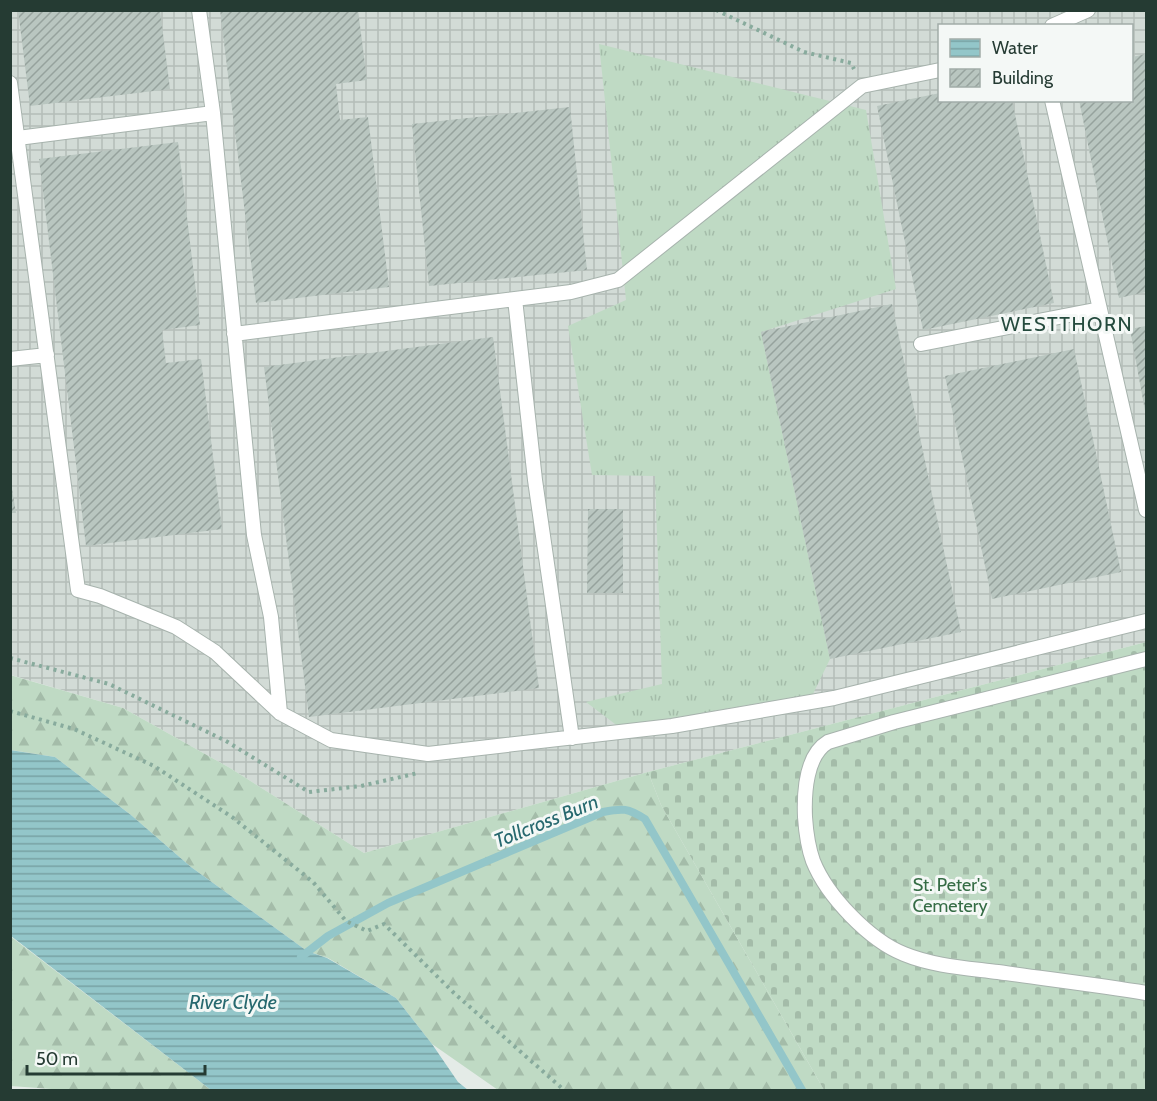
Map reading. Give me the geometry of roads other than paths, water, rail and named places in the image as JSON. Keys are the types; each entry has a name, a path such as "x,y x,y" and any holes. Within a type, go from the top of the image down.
{"lane":[{"path":"199,10 213,113 254,536 271,617 280,712"},
{"path":"1056,24 1088,10"},
{"path":"234,334 571,292 618,280 862,86 938,70"},
{"path":"10,83 18,138 16,159 47,355 78,590 100,596 176,627 215,652 280,712 331,740 428,754 672,726 834,698 1146,621"},
{"path":"1052,102 1146,510"},
{"path":"18,138 213,113"},
{"path":"515,299 535,480 572,738"},
{"path":"921,344 1100,309"},
{"path":"10,359 47,355"},
{"path":"1146,659 894,722 828,742 816,753 806,791 805,809 809,849 820,876 851,914 871,935 885,945 906,955 955,966 1146,993"}],"water":[{"name":"River Clyde","path":"10,750 55,757 131,815 191,867 307,951 327,958 396,998 458,1082 468,1090 211,1090 11,936"}],"waterway":[{"name":"Tollcross Burn","path":"301,957 328,936 388,903 603,812 630,811 645,819 802,1090"}],"district":[{"name":"WESTTHORN","path":"1067,324"}],"park label":[{"name":"St. Peter's Cemetery","path":"950,895"}]}
